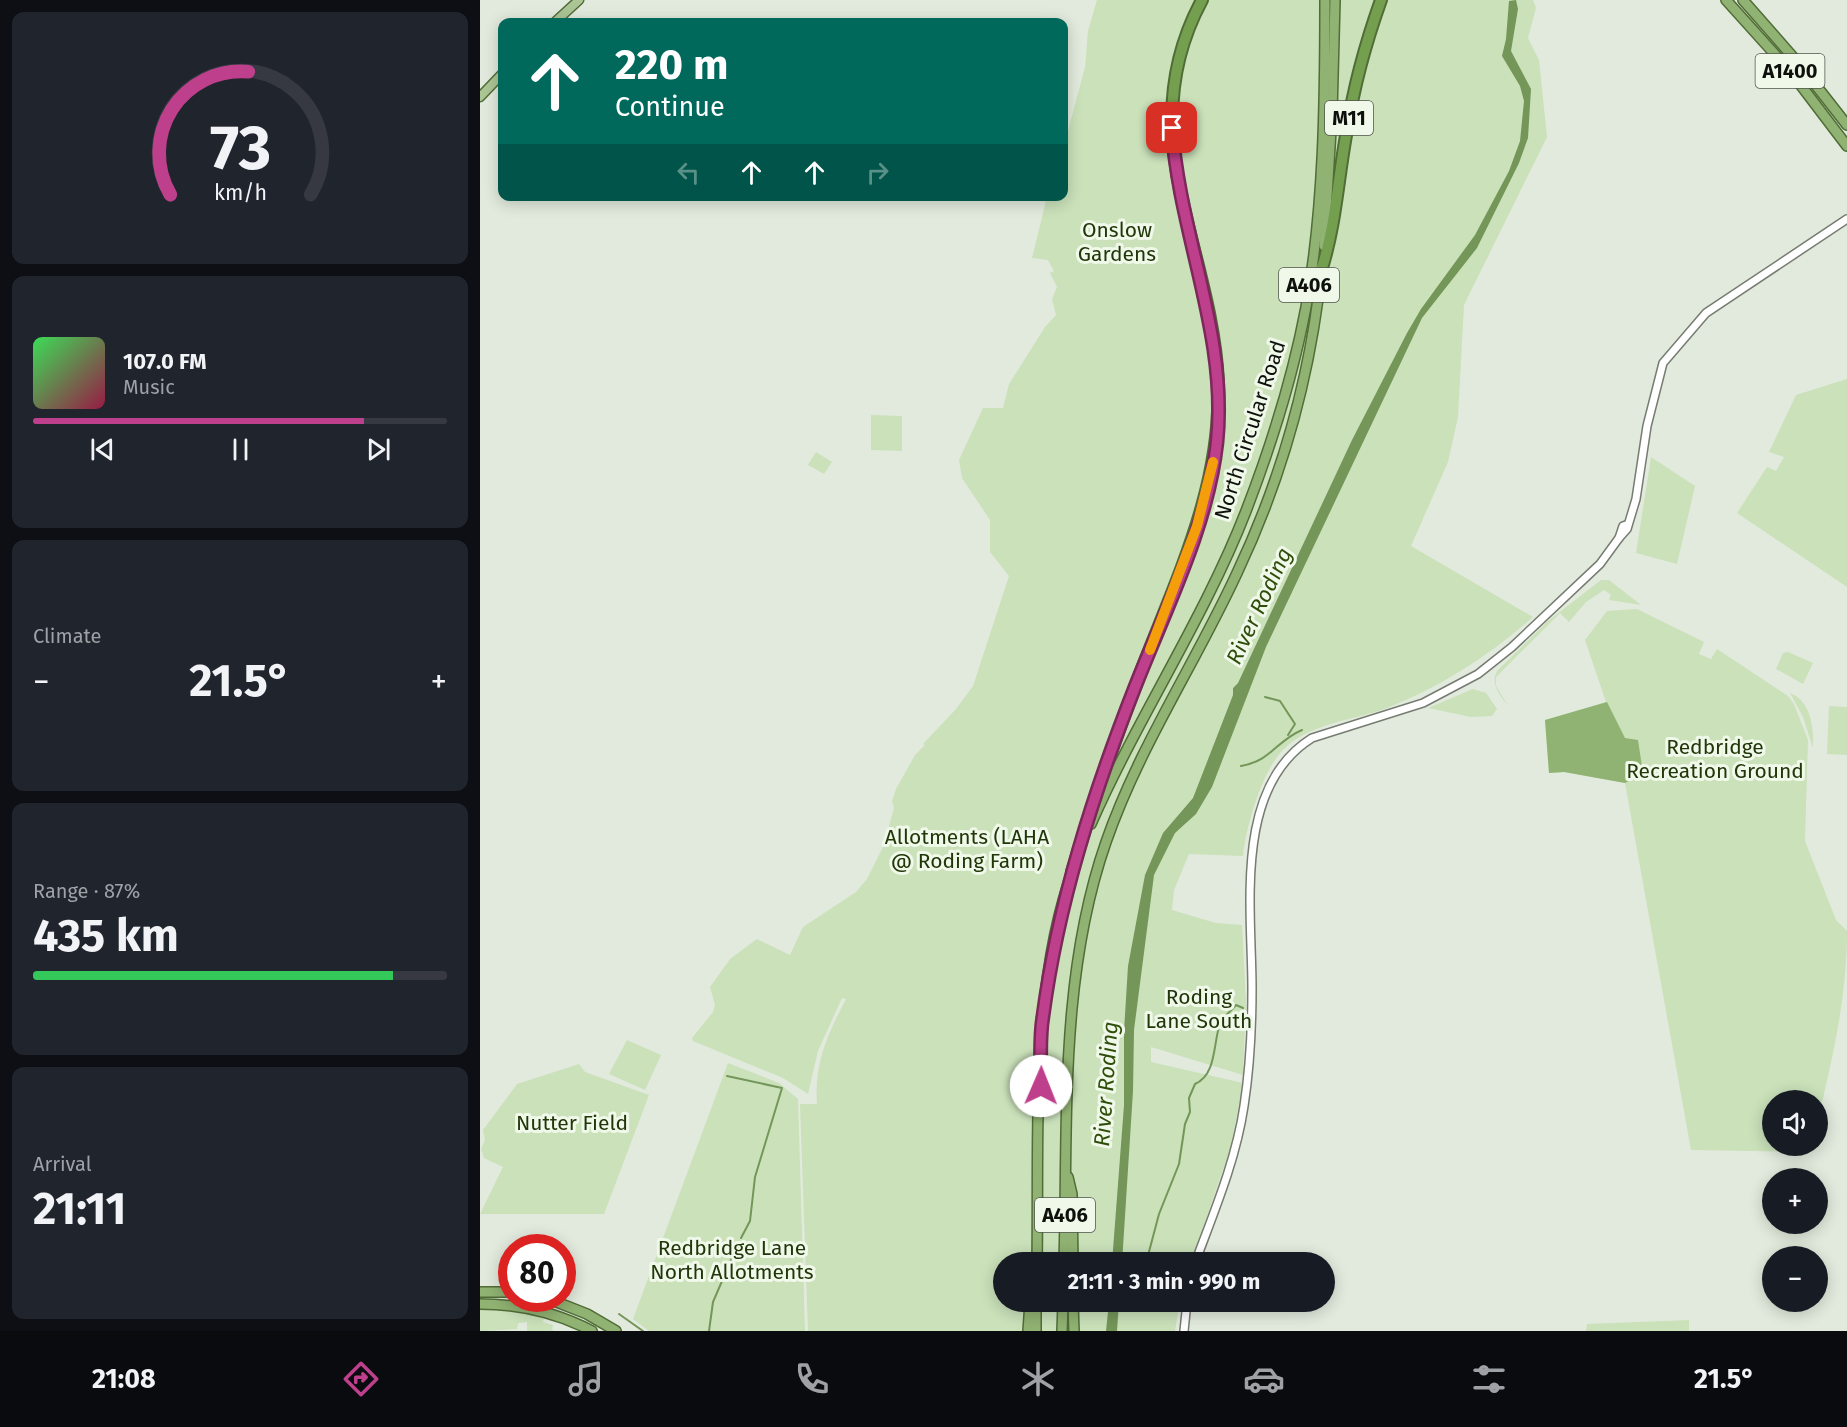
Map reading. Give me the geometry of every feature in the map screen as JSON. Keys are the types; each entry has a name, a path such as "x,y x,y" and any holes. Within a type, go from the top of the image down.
{"highway":[{"path":"1072,872 1120,728 1191,543 1206,495 1216,443 1217,358 1175,169 1172,128 1177,75 1187,38 1202,0"},
{"name":"North Circular Road","path":"1037,1252 1042,1019 1057,929 1072,872 1098,808 1133,735 1200,609 1245,513 1273,432 1305,308 1315,231 1323,114 1325,0"},
{"name":"North Circular Road","path":"1064,1252 1065,1166 1073,998 1086,914 1106,843 1149,743 1233,583 1271,493 1302,388 1321,271 1330,154 1335,0"},
{"name":"M11","path":"1321,271 1332,239 1353,101 1363,55 1381,0"},
{"name":"A1400","path":"1726,0 1790,71 1847,146"},
{"name":"A1400","path":"1743,0 1800,65 1847,125"},
{"name":"A406","path":"1065,1166 1072,1194 1073,1252"},
{"path":"480,1292 498,1292"},
{"path":"480,1304 531,1308 561,1316 592,1331"},
{"path":"576,1309 616,1331"},
{"path":"1028,1331 1029,1312"},
{"path":"1036,1312 1036,1331"},
{"path":"1062,1331 1063,1312"},
{"path":"1073,1312 1074,1331"}],"main road":[{"path":"559,18 579,0"},
{"path":"480,97 498,78"}],"street":[{"path":"1199,1252 1227,1175 1244,1109 1251,1018 1250,856 1260,816 1277,771 1298,747 1312,738 1424,703 1478,674 1512,647 1583,582 1619,538 1623,537 1640,482 1647,426 1663,363 1706,313 1847,219"},
{"path":"1184,1331 1186,1312"}],"green space":[{"path":"1097,0 1533,0 1536,8 1528,38 1539,60 1547,137 1464,305 1458,417 1448,462 1411,546 1533,617 1482,657 1427,690 1387,708 1321,727 1296,739 1278,756 1263,782 1252,814 1243,856 1189,854 1174,890 1172,910 1216,923 1242,925 1246,1001 1243,1075 1151,1047 1151,1062 1243,1083 1231,1146 1195,1252 993,1252 993,1312 1178,1312 1175,1331 808,1331 800,1104 817,1104 818,1076 823,1050 846,999 842,998 818,1051 808,1094 783,1078 693,1041 692,1038 713,1012 715,1005 710,987 730,959 757,939 790,955 803,927 856,892 867,879 884,845 894,808 892,801 896,789 915,755 925,745 923,744 956,709 973,686 1009,576 990,552 990,520 962,478 959,460 983,408 1003,408 1009,384 1045,327 1056,315 1052,299 1057,287 1050,273 1054,271 1048,260 1032,258 1046,201 1068,201 1068,131 1085,67 1088,31"},
{"path":"1847,379 1847,587 1737,513 1767,467 1776,471 1784,457 1769,452 1796,395"},
{"path":"871,415 902,416 902,451 871,450"},
{"path":"816,452 832,462 824,474 808,465"},
{"path":"1651,457 1695,486 1677,564 1636,553"},
{"path":"1601,580 1609,580 1641,605 1609,600 1611,595 1604,590 1586,602 1569,622 1560,613 1496,677 1496,686 1508,706 1499,693 1495,684 1496,675 1498,670 1548,621"},
{"name":"Redbridge Recreation Ground","path":"1637,609 1704,642 1699,654 1711,659 1717,649 1788,696 1794,704 1808,740 1805,841 1836,920 1847,931 1845,979 1834,1049 1825,1090 1762,1090 1762,1151 1691,1150 1625,783 1564,772 1549,773 1545,720 1606,702 1585,640 1607,611"},
{"path":"1788,652 1813,663 1803,684 1776,669 1783,653"},
{"path":"1473,689 1486,693 1497,709 1492,716 1471,717 1428,708"},
{"path":"1790,693 1803,702 1810,716 1813,748 1803,717"},
{"path":"1829,706 1847,707 1847,755 1827,754"},
{"path":"627,1040 661,1055 645,1090 609,1074"},
{"name":"Redbridge Lane North Allotments","path":"728,1063 779,1083 798,1099 805,1331 649,1331 633,1319"},
{"name":"Nutter Field","path":"579,1064 585,1072 649,1095 604,1214 480,1214 503,1167 484,1158 481,1149 485,1140 483,1130 517,1084"},
{"path":"480,1310 498,1310 498,1312 517,1312 544,1317 543,1322 553,1325 552,1330 555,1331 527,1331 527,1322 518,1323 517,1329 480,1331"},
{"path":"1689,1320 1689,1331 1586,1331 1587,1324"}],"shaded area":[{"path":"1516,0 1518,9 1511,51 1531,89 1528,138 1519,163 1477,248 1422,318 1266,647 1212,787 1196,814 1175,833 1154,875 1134,1030 1133,1091 1123,1252 1113,1252 1124,1105 1124,1031 1128,966 1145,875 1163,833 1193,798 1233,695 1233,688 1238,683 1352,440 1407,333 1421,309 1475,235 1509,171 1520,141 1524,101 1520,86 1502,56 1506,39 1509,1"},
{"path":"1607,702 1625,738 1638,740 1643,773 1625,783 1564,772 1549,773 1545,720"},
{"path":"1108,1312 1118,1312 1117,1331 1106,1331"}],"waterway":[{"path":"1265,697 1280,701 1295,724 1288,735"},
{"path":"1241,766 1260,760 1302,730"},
{"path":"1149,1252 1159,1214 1179,1164 1185,1124 1190,1112 1189,1098 1195,1084 1202,1080 1211,1066 1221,1021 1236,1005 1243,1008"},
{"path":"727,1076 782,1088 755,1177 750,1221 741,1238"},
{"path":"709,1331 713,1302 738,1244"},
{"path":"619,1314 643,1331"}],"slow traffic":[{"path":"1150,650 1197,526 1213,462"}],"route":[{"path":"1041,1086 1042,1019 1057,929 1065,897 1090,812 1197,526 1212,471 1216,443 1219,398 1217,358 1185,222 1175,169 1172,128"}],"park label":[{"name":"Onslow Gardens","path":"1117,242"},
{"name":"Allotments (LAHA @ Roding Farm)","path":"967,849"},
{"name":"Roding Lane South","path":"1199,1009"}],"water label":[{"name":"River Roding","path":"1259,606"},
{"name":"River Roding","path":"1106,1084"}]}
